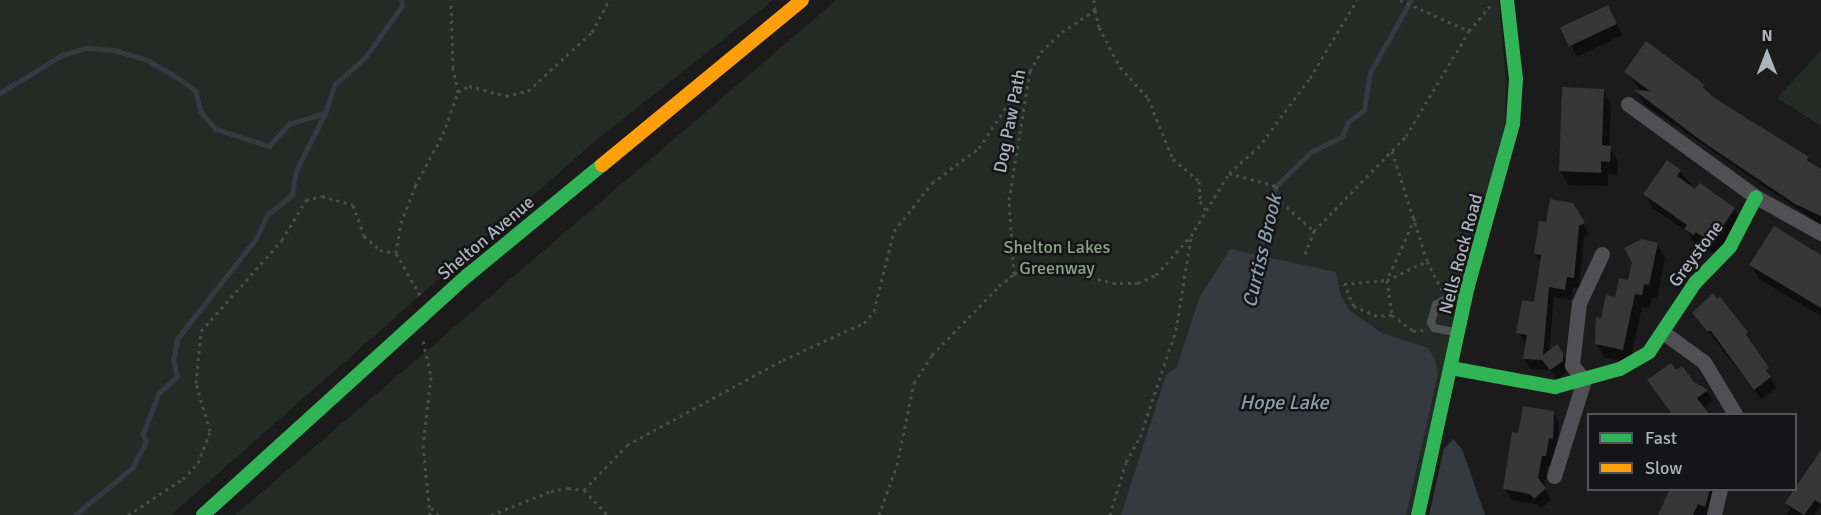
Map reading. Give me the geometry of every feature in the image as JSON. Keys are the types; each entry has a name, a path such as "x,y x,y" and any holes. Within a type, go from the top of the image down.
{"main road":[{"name":"Shelton Avenue","path":"203,515 522,229 802,0"},
{"name":"Nells Rock Road","path":"1418,515 1466,298 1513,124 1516,79 1507,0"},
{"name":"Greystone","path":"1451,368 1555,387 1620,369 1649,352 1664,333 1695,283 1730,247 1755,197"}],"street":[{"path":"1628,104 1755,197 1821,233"},
{"path":"1554,476 1584,380 1572,365 1579,303 1602,254"},
{"path":"1664,333 1704,362 1734,413"},
{"path":"1714,515 1720,491"}],"lane":[{"path":"1459,333 1434,328 1431,321 1436,305 1447,298 1466,298"}],"path":[{"path":"430,515 423,444 431,376 420,290 396,253 401,223 415,186 442,134 458,92 453,68 451,0"},
{"path":"458,92 469,86 506,96 528,91 592,32 609,0"},
{"path":"1095,0 1099,27 1120,67 1148,98 1173,159 1199,181 1200,201 1206,210"},
{"path":"879,515 897,465 907,402 921,368 983,301 1014,274 1047,266 1113,283 1149,281 1191,236 1229,174 1258,148 1311,78 1357,0"},
{"path":"1400,0 1469,31"},
{"path":"1305,254 1314,231 1406,136 1469,31 1495,0"},
{"name":"Dog Paw Path","path":"1014,274 1009,200 1030,70 1041,52 1062,32 1095,10"},
{"path":"491,515 551,491 584,490 637,439 783,360 864,323 874,311 894,231 932,183 979,148 1030,70"},
{"path":"1392,151 1427,261 1447,298"},
{"path":"1229,174 1276,186 1281,202 1314,231"},
{"path":"128,515 183,479 198,463 210,431 195,368 201,331 282,240 306,200 322,196 352,205 360,215 364,236 380,250 396,253"},
{"path":"1392,315 1387,280 1415,218"},
{"path":"1110,515 1126,462 1140,437 1176,330 1191,236"},
{"path":"1427,261 1387,280 1344,284 1354,306 1377,316 1392,315 1413,331 1434,328"},
{"path":"584,490 607,515"},
{"path":"431,508 438,515"}],"green space":[{"path":"0,0 773,0 594,142 171,515 0,515"},
{"name":"Shelton Lakes Greenway","path":"836,0 1499,0 1506,83 1505,123 1410,515 235,515"},
{"path":"1821,50 1821,126 1777,98"}],"water":[{"name":"Hope Lake","path":"1230,249 1336,272 1341,296 1350,311 1382,333 1428,348 1435,359 1438,374 1406,515 1121,515 1166,375 1177,367 1199,298"},
{"path":"1453,439 1462,449 1485,515 1429,515 1444,449"}],"building":[{"path":"1608,5 1617,24 1569,46 1560,27"},
{"path":"1646,41 1705,85 1703,87 1713,97 1809,157 1807,160 1821,169 1821,216 1795,204 1703,142 1634,90 1650,91 1624,72"},
{"path":"1562,87 1604,89 1602,145 1611,146 1610,162 1601,161 1601,173 1559,171"},
{"path":"1667,160 1681,170 1677,176 1695,189 1700,183 1735,208 1712,243 1696,232 1694,235 1684,229 1687,225 1643,194"},
{"path":"1550,199 1573,203 1585,223 1579,226 1574,278 1567,277 1565,290 1549,287 1543,355 1557,344 1563,353 1563,361 1550,370 1542,360 1523,359 1527,335 1516,333 1522,300 1534,302 1541,255 1534,254 1539,221 1546,222"},
{"path":"1774,226 1821,255 1821,308 1749,265"},
{"path":"1642,239 1658,243 1649,285 1644,284 1642,295 1635,294 1623,350 1595,344 1596,317 1601,318 1606,295 1615,297 1619,278 1628,280 1632,263 1624,248"},
{"path":"1713,293 1717,299 1720,297 1748,332 1746,334 1769,368 1766,370 1771,377 1754,390 1711,331 1707,331 1692,313"},
{"path":"1671,363 1676,370 1682,366 1694,382 1708,390 1697,398 1708,413 1671,413 1647,380"},
{"path":"1523,406 1554,411 1553,439 1549,438 1546,456 1542,456 1538,478 1546,488 1534,499 1530,494 1503,489 1512,432 1518,433"},
{"path":"1821,450 1821,504 1815,500 1804,515 1785,503 1793,491 1797,491 1797,485"},
{"path":"1669,491 1709,491 1705,507 1698,504 1693,515 1658,515"}],"waterway":[{"path":"0,93 62,55 86,48 114,50 149,61 196,91 201,112 216,129 269,146 289,124 325,113 335,84 364,59 402,6 401,0"},
{"name":"Curtiss Brook","path":"1257,261 1276,186 1311,152 1342,137 1348,122 1364,110 1370,73 1411,0"},
{"path":"75,515 132,468 146,442 143,434 158,394 177,376 173,360 177,339 255,240 267,215 292,195 296,171 325,113"}],"traffic: fast":[{"path":"1418,515 1468,286 1513,124 1516,79 1507,0"},
{"path":"203,515 468,275 602,165"},
{"path":"1451,368 1555,387 1620,369 1649,352 1695,283 1730,247 1756,197"}],"traffic: slow":[{"path":"602,165 802,0"}]}
